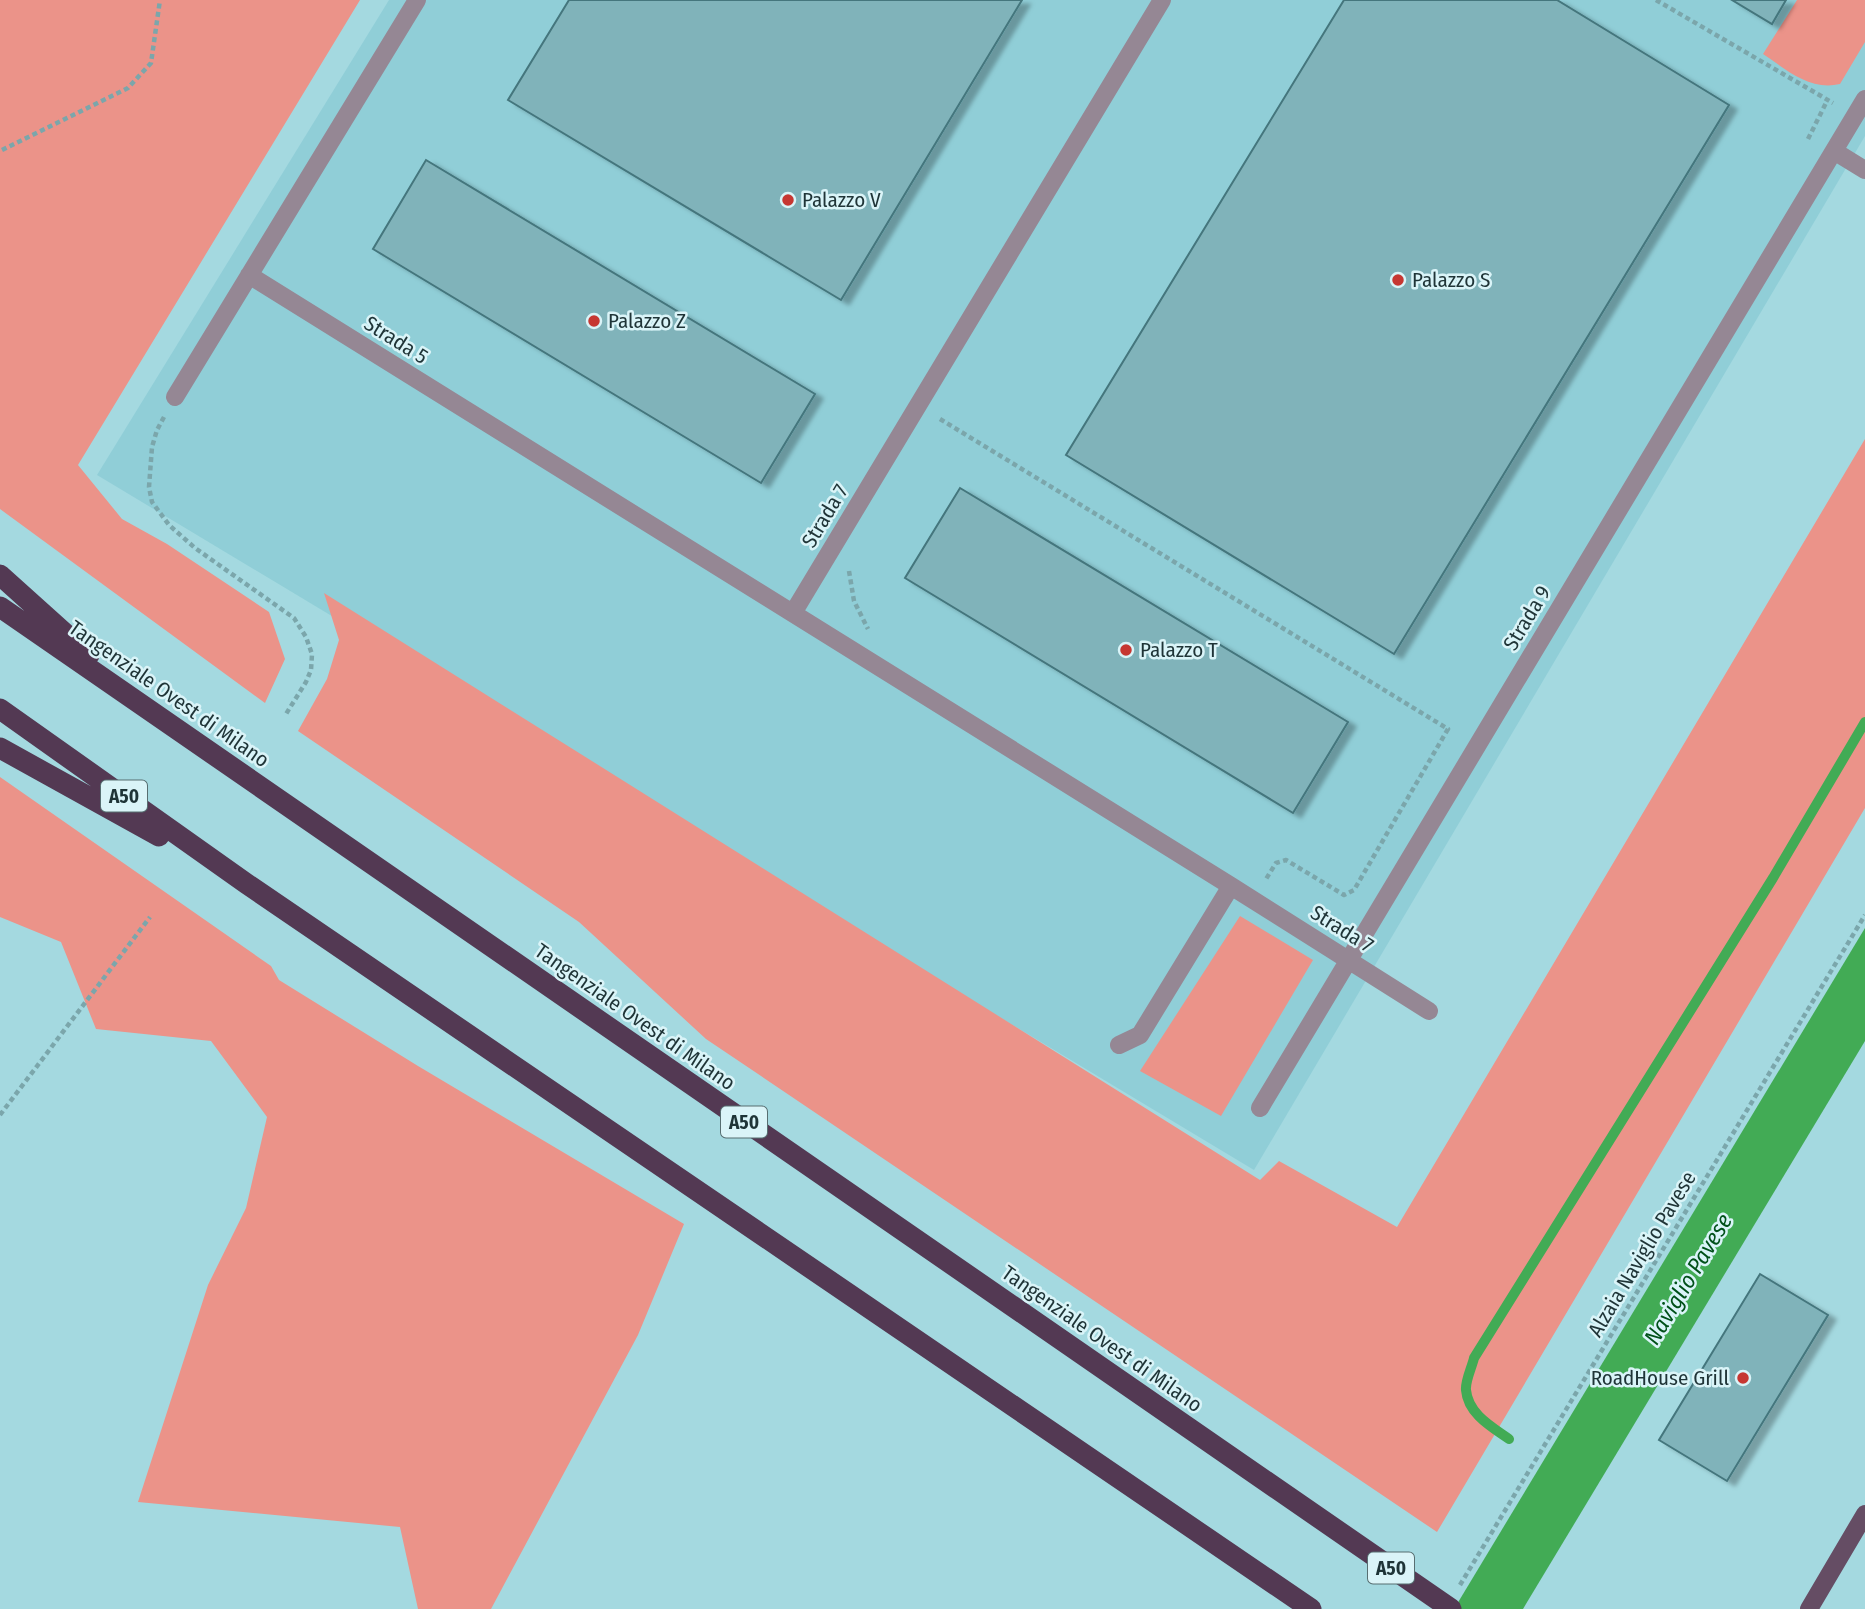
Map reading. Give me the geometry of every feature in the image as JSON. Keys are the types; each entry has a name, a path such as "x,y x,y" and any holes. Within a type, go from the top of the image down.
{"highway":[{"path":"0,575 156,715"},
{"name":"Tangenziale Ovest di Milano","path":"0,607 1451,1609"},
{"name":"A50","path":"0,709 247,884 1311,1609"},
{"path":"0,748 247,884"}],"main road":[{"path":"1809,1609 1865,1514"}],"lane":[{"path":"175,397 417,0"},
{"name":"Strada 7","path":"1162,0 793,613 1429,1011"},
{"name":"Strada 9","path":"1260,1108 1861,106"},
{"path":"1834,151 1865,170"},
{"name":"Strada 5","path":"249,275 793,613"},
{"path":"1119,1045 1140,1035 1231,886"}],"path":[{"path":"2,150 128,88 151,63 160,0"},
{"path":"1656,0 1827,101 1861,106"},
{"path":"1802,150 1827,101"},
{"path":"175,397 157,429 152,447 149,487 152,502 169,525 195,548 294,618 312,654 311,670 286,714"},
{"path":"933,415 1448,729 1354,890 1344,895 1286,860 1276,863 1264,881"},
{"path":"847,563 854,601 869,629"},
{"name":"Alzaia Naviglio Pavese","path":"1460,1585 1865,915"},
{"path":"0,1115 150,917"}],"shaded area":[{"path":"0,0 360,0 78,465 122,519 167,544 269,612 285,659 265,703 0,509"},
{"path":"389,0 1865,0 1865,136 1254,1170 97,475"},
{"path":"1797,0 1865,0 1865,42 1840,84 1819,85 1809,82 1763,54"},
{"path":"1865,439 1865,808 1437,1532 706,1039 579,922 298,731 327,679 339,640 324,593 1260,1180 1279,1161 1397,1227"},
{"path":"0,777 271,966 279,980 684,1224 638,1335 491,1609 418,1609 400,1527 138,1502 208,1285 246,1208 267,1117 211,1041 96,1029 61,942 0,917"},
{"path":"1240,916 1313,960 1221,1116 1140,1071"}],"water":[{"name":"Naviglio Pavese","path":"1865,928 1865,1041 1523,1609 1454,1609"}],"building":[{"name":"Palazzo V","path":"569,0 1022,0 841,300 508,100"},
{"name":"Palazzo S","path":"1344,0 1557,0 1729,105 1394,654 1066,455"},
{"path":"1732,0 1786,0 1772,24"},
{"name":"Palazzo Z","path":"426,160 815,394 761,483 373,249"},
{"name":"Palazzo T","path":"960,488 1348,722 1293,813 905,578"},
{"name":"RoadHouse Grill","path":"1760,1274 1828,1315 1727,1481 1659,1440"}],"waterway":[{"path":"1509,1439 1488,1425 1471,1406 1466,1390 1474,1358 1773,878 1865,722"}],"place":[{"name":"Palazzo V","path":"788,200"},
{"name":"Palazzo S","path":"1398,280"},
{"name":"Palazzo Z","path":"594,321"},
{"name":"Palazzo T","path":"1126,650"},
{"name":"RoadHouse Grill","path":"1743,1378"}]}
